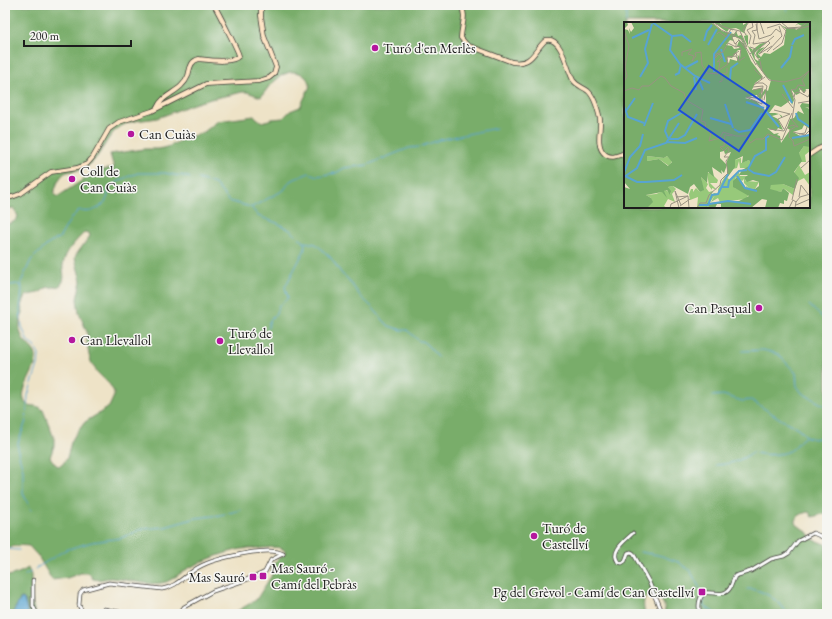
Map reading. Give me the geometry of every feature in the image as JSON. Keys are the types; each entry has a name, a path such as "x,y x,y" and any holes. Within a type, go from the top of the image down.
{"main road":[{"path":"157,108 161,101 184,83 190,65 194,61 199,59 231,60 237,59 239,56 238,51 214,5"},
{"path":"5,198 20,194 51,172 77,168 85,165 93,158 107,131 119,122 157,108 206,84 260,81 266,80 272,76 276,71 276,64 264,36 261,5"},
{"path":"460,5 464,16 461,38 467,45 512,62 519,62 532,57 546,40 551,39 556,42 574,82 588,90 595,100 600,120 600,147 602,152 607,156 613,157 624,153"},
{"path":"810,154 827,145"}],"street":[{"path":"700,614 699,602 704,593 719,594 726,592 736,576 755,569 771,559 786,555 798,541 813,533 827,539"},
{"path":"633,534 618,548 616,558 618,562 622,563 625,561 628,552 633,553 649,582 662,614"},
{"path":"83,614 80,605 80,594 84,589 109,583 162,589 168,588 199,567 238,554 255,551 279,552 283,554 271,560 265,572 253,579 213,591 184,607 179,614"},
{"path":"33,580 33,606 37,614"},
{"path":"104,609 129,614"}],"green space":[{"path":"5,5 827,5 827,514 812,517 809,512 801,514 795,520 795,523 807,532 812,539 827,545 827,614 665,614 664,605 658,595 649,594 645,598 644,602 645,614 232,614 256,600 272,575 272,564 285,554 283,549 275,547 241,549 214,557 186,570 169,581 153,584 111,578 96,580 93,579 89,573 81,573 67,578 52,580 38,556 29,546 16,546 5,551 5,223 13,222 18,216 13,208 5,209","holes":["290,72 300,73 303,75 309,82 310,86 300,107 290,111 283,118 262,122 254,116 218,121 204,132 181,140 170,146 159,149 144,149 110,154 114,168 101,170 92,174 57,197 54,193 57,183 64,174 83,169 89,165 97,157 113,133 127,123 157,118 213,98 242,92 247,92 261,97 270,85 282,75","85,232 89,233 90,236 75,258 81,281 77,299 79,313 87,332 87,344 91,362 97,372 110,385 114,392 114,396 109,407 85,422 71,442 67,458 62,465 58,466 50,457 54,446 54,438 43,410 25,403 24,400 24,390 36,362 36,356 34,350 24,340 20,331 22,304 26,296 39,293 48,287 57,287 61,285 64,279 63,265 66,255 71,247"]},
{"path":"28,568 31,575 31,597 35,614 28,614 25,600 21,598 12,614 5,614 5,573 8,576 19,573"}],"water":[{"path":"21,598 24,599 28,614 12,614"}],"waterway":[{"path":"626,5 626,22"},
{"path":"787,11 788,5"},
{"path":"252,207 284,190 290,181 309,173 317,176 336,173 344,168 367,165 409,148 419,147 439,140 496,128"},
{"path":"31,510 23,493 23,470 18,452 18,443 26,421 28,395 38,365 39,355 35,347 28,342 22,327 20,311 22,290 21,282 31,260 47,245 60,237 71,218 79,210 89,211 99,208 106,200 110,186 127,177 138,173 165,173 190,178"},
{"path":"198,179 215,184 229,201 251,207 258,216 277,223 290,230 304,242 316,244 331,258 361,297 389,326 401,330 407,330 419,341 422,341 427,345 438,357"},
{"path":"268,328 269,322 276,313 278,307 288,298 285,287 304,251 304,242"},
{"path":"5,286 17,284 21,286"},
{"path":"809,305 827,322"},
{"path":"742,351 763,350 778,354 796,373 797,386 802,393 827,407"},
{"path":"712,396 723,395 742,401 751,400 782,420 798,428 807,437 814,439 827,436"},
{"path":"716,465 735,462 753,452 768,455 786,453 794,448 800,440 805,437"},
{"path":"35,569 65,550 92,542 121,538 142,529 165,527 196,518 221,515 241,510"},
{"path":"5,546 7,549 19,550"},
{"path":"640,552 661,556 679,562 690,571 700,588"},
{"path":"25,575 31,572"},
{"path":"747,589 752,589 770,596 780,604 787,614"},
{"path":"705,597 703,605 716,614"}],"place":[{"name":"Turó d'en Merlès","path":"375,48"},
{"name":"Can Cuiàs","path":"131,134"},
{"name":"Coll de Can Cuiàs","path":"72,179"},
{"name":"Can Pasqual","path":"759,308"},
{"name":"Can Llevallol","path":"72,340"},
{"name":"Turó de Llevallol","path":"220,341"},
{"name":"Turó de Castellví","path":"534,536"},
{"name":"Mas Sauró - Camí del Pebràs","path":"263,576"},
{"name":"Mas Sauró","path":"253,577"},
{"name":"Pg del Grèvol - Camí de Can Castellví","path":"702,592"}]}
